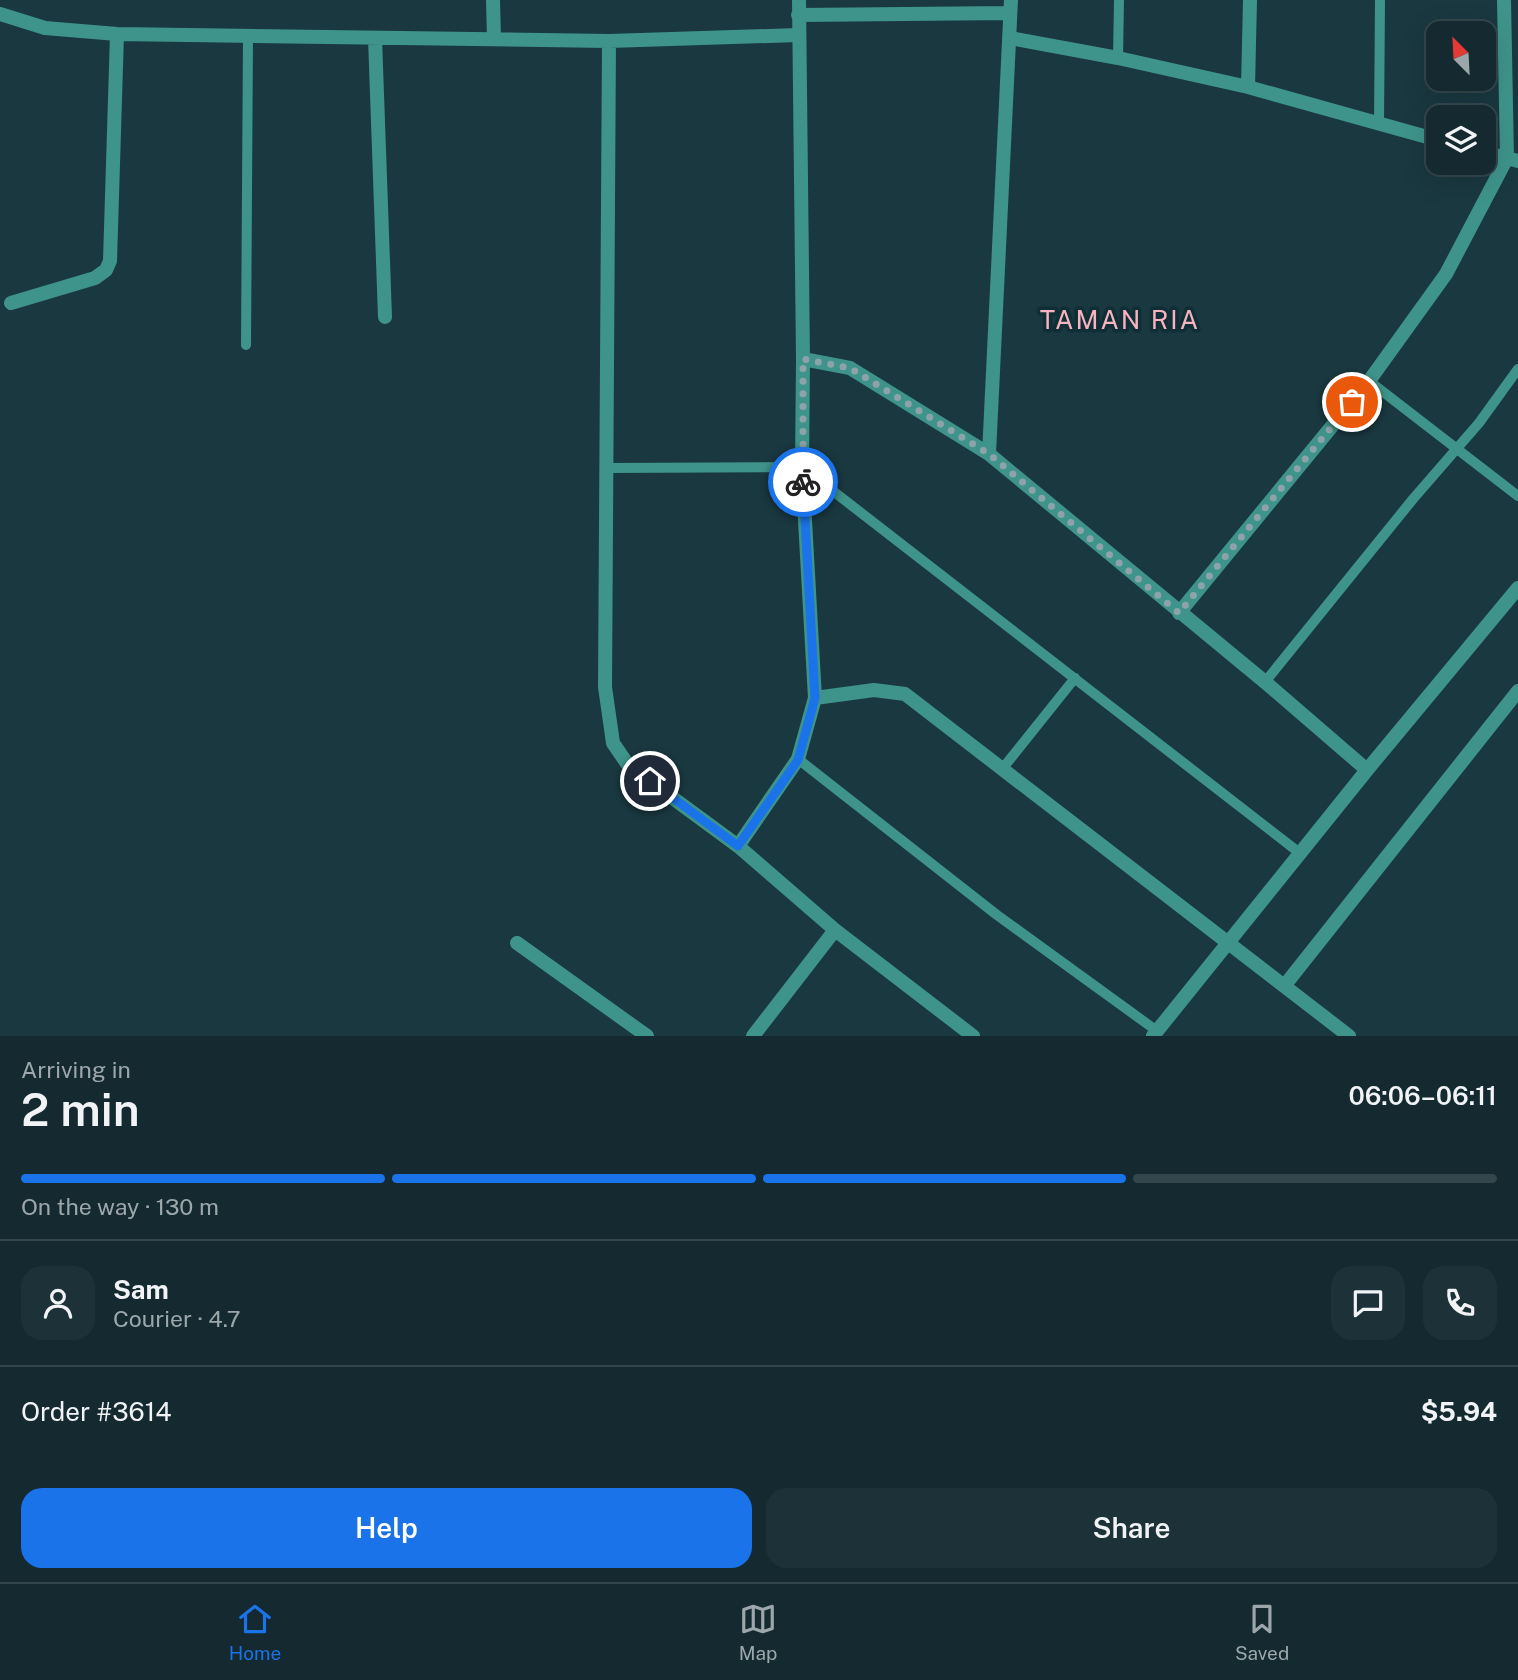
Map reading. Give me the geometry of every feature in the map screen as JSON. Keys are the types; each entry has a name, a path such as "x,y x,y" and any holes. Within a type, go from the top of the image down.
{"street":[{"path":"493,0 494,39"},
{"path":"738,846 798,760 815,698 802,467 799,0"},
{"path":"1248,87 1250,0"},
{"path":"1179,613 1369,381 1446,274 1512,159 1504,0"},
{"path":"798,15 1011,6 989,454"},
{"path":"0,14 45,28 117,34 609,41 798,35"},
{"path":"11,303 95,278 106,270 110,261 117,34"},
{"path":"376,38 385,317"},
{"path":"1010,38 1118,58 1248,87 1426,137"},
{"path":"609,41 605,687 613,743 628,765 738,846 835,930 973,1036"},
{"path":"803,359 850,368 989,454 1367,770"},
{"path":"1155,1034 1367,770 1518,588"},
{"path":"815,698 874,690 905,694 1349,1036"},
{"path":"1285,985 1518,691"},
{"path":"753,1036 835,930"},
{"path":"517,943 647,1036"}],"lane":[{"path":"1118,58 1119,0"},
{"path":"1378,124 1380,0"},
{"path":"246,345 248,36"},
{"path":"1265,682 1413,499 1479,423 1518,369"},
{"path":"1369,381 1518,496"},
{"path":"607,468 802,467 1301,853"},
{"path":"1003,768 1075,678"},
{"path":"798,760 1155,1034"}],"way so far":[{"path":"803,482 803,359 850,368 989,454 1179,613 1352,402"}],"district":[{"name":"TAMAN RIA","path":"1120,320"}],"route":[{"path":"650,781 738,846 798,760 815,698 803,482"}]}
